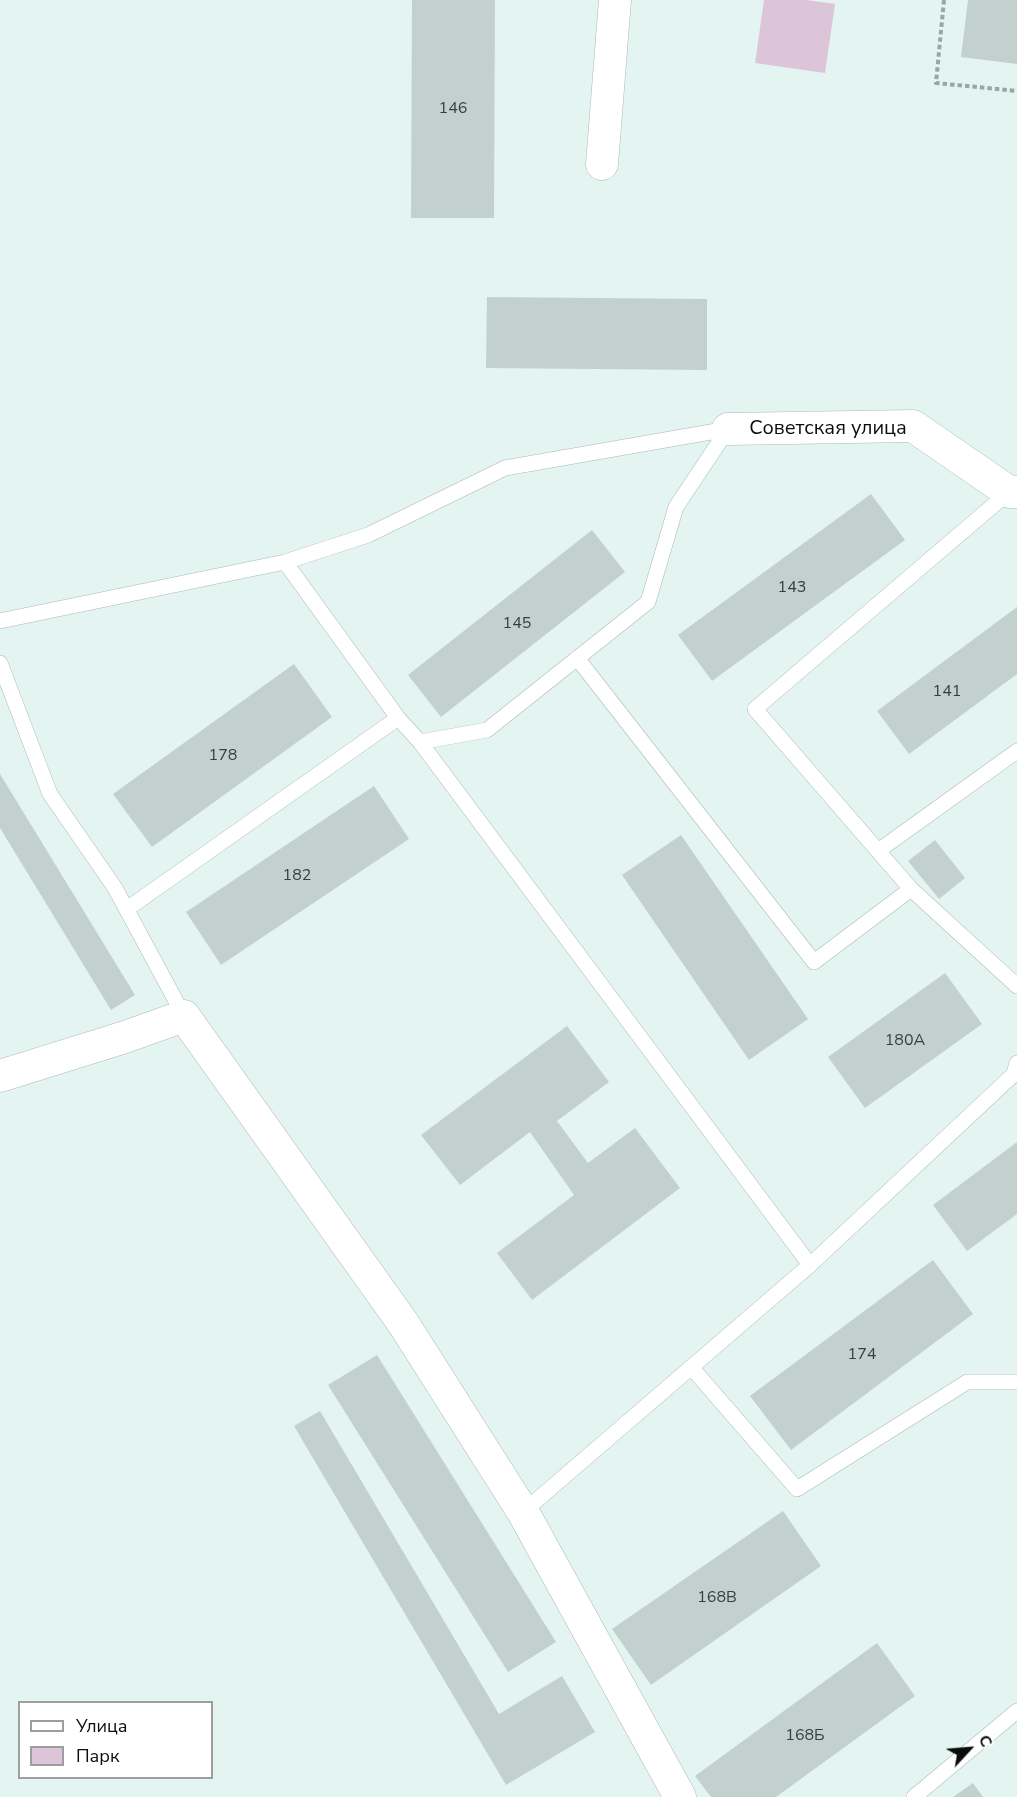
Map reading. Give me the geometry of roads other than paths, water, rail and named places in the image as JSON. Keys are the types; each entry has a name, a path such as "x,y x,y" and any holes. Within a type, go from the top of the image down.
{"street":[{"path":"602,164 615,0"},
{"name":"Советская улица","path":"729,429 913,426 1013,492"},
{"path":"0,1076 184,1016 403,1323 523,1512 680,1797"}],"lane":[{"path":"0,621 285,562 368,535 505,468 729,429"},
{"path":"420,742 487,730 648,602 676,507 729,429"},
{"path":"1013,492 755,709 911,889 1017,986"},
{"path":"285,562 398,718 420,742 810,1265"},
{"path":"577,658 814,963 911,889"},
{"path":"0,663 50,794 115,888 184,1016"},
{"path":"127,909 398,718"},
{"path":"878,851 1017,751"},
{"path":"523,1512 810,1265 1014,1074 1017,1063"},
{"path":"691,1367 797,1488 967,1382 1017,1382"},
{"path":"914,1797 1017,1711"}]}
